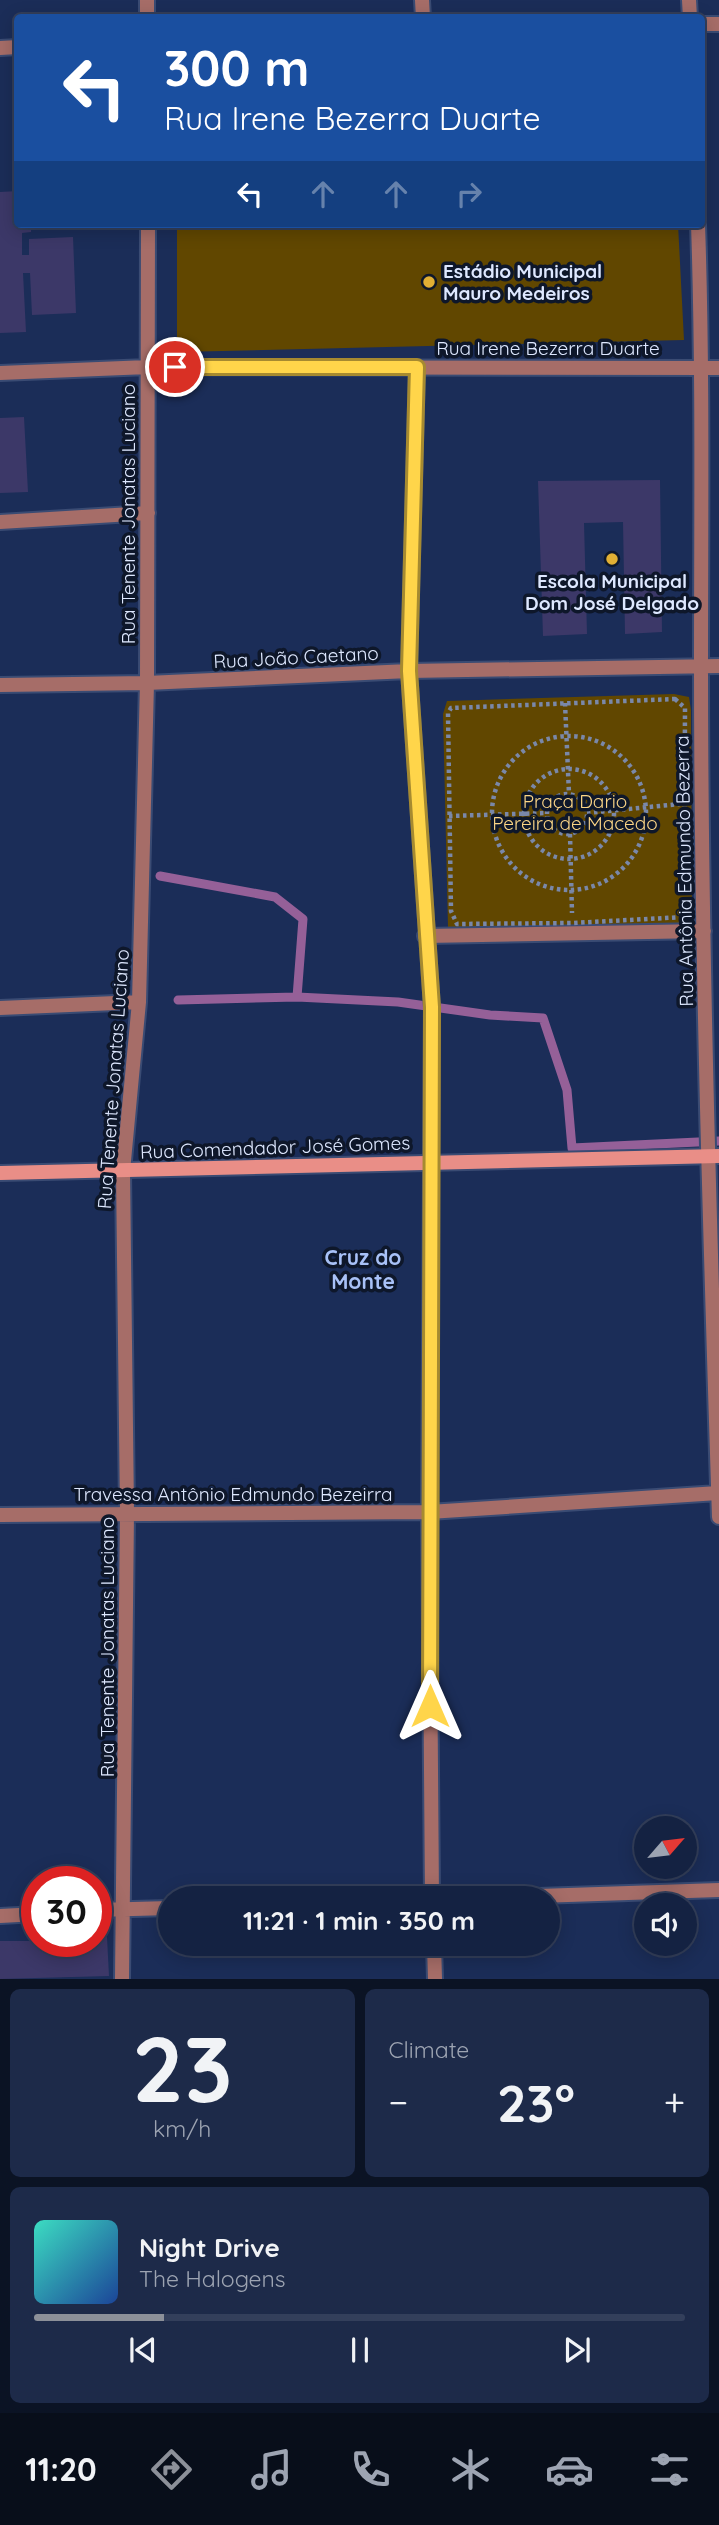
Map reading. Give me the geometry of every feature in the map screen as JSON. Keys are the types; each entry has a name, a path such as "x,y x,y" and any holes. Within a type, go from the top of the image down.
{"street":[{"name":"Rua Tenente Jonatas Luciano","path":"122,1979 125,1909 127,1512 123,1171 139,1002 147,683 148,228"},
{"name":"Rua Antônia Edmundo Bezerra","path":"698,228 703,368 701,666 704,931 715,1156 719,1517"},
{"name":"Rua Irene Bezerra Duarte","path":"0,373 148,367 719,368"},
{"path":"417,367 409,671 425,936 432,1007 429,1512 432,1886"},
{"path":"0,522 148,513"},
{"name":"Rua João Caetano","path":"0,685 147,683 409,671 719,666"},
{"path":"425,936 704,931"},
{"path":"0,1008 139,1002"},
{"name":"Rua Comendador José Gomes","path":"0,1173 432,1160 715,1156"},
{"name":"Travessa Antônio Edmundo Bezeirra","path":"0,1516 127,1512 429,1512 718,1493"},
{"path":"560,1895 719,1890"},
{"path":"112,1909 158,1908"},
{"path":"0,1916 21,1915"},
{"path":"434,1956 435,1979"}],"path":[{"path":"675,699 682,702 685,708 686,804 684,917 572,923 457,924 451,911 448,713 451,708 675,699"},
{"path":"565,703 569,794"},
{"path":"566,735 591,738 615,750 632,768 643,791 645,807 641,840 630,862 611,878 588,888 571,890 540,885 519,872 501,851 492,815 492,800 501,774 517,754 539,740 566,735"},
{"path":"567,768 590,774 602,783 614,810 607,838 598,849 571,859 556,857 543,850 530,834 525,814 527,798 534,785 546,775 567,768"},
{"path":"569,794 581,800 587,813 584,825 570,834 554,829 547,813 553,800 569,794"},
{"path":"587,813 686,804"},
{"path":"449,816 547,813"},
{"path":"570,834 572,923"}],"green space":[{"name":"Estádio Municipal Mauro Medeiros","path":"177,228 678,228 684,340 177,352"},
{"name":"Praça Dario Pereira de Macedo","path":"674,694 689,697 691,710 692,923 452,930 448,927 443,714 447,701"}],"building":[{"path":"14,191 14,228 31,228 31,232 22,233 22,255 29,255 29,239 73,237 76,313 32,315 30,273 23,273 26,332 0,333 0,192"},
{"path":"24,417 28,492 0,493 0,418"},
{"name":"Escola Municipal Dom José Delgado","path":"660,480 662,632 625,634 623,522 584,523 587,634 543,636 538,481"},
{"path":"0,1941 21,1941 21,1957 108,1957 109,1976 0,1979"}],"waterway":[{"path":"160,876 275,897 303,919 297,997 398,1002 490,1015 543,1018 567,1090 572,1148 719,1141"},
{"path":"178,1000 297,997"}],"place":[{"name":"Estádio Municipal Mauro Medeiros","path":"429,282"},
{"name":"Escola Municipal Dom José Delgado","path":"612,559"}],"district":[{"name":"Cruz do Monte","path":"363,1269"}],"route":[{"path":"175,367 417,367 409,671 425,936 432,1007 430,1706"}]}
